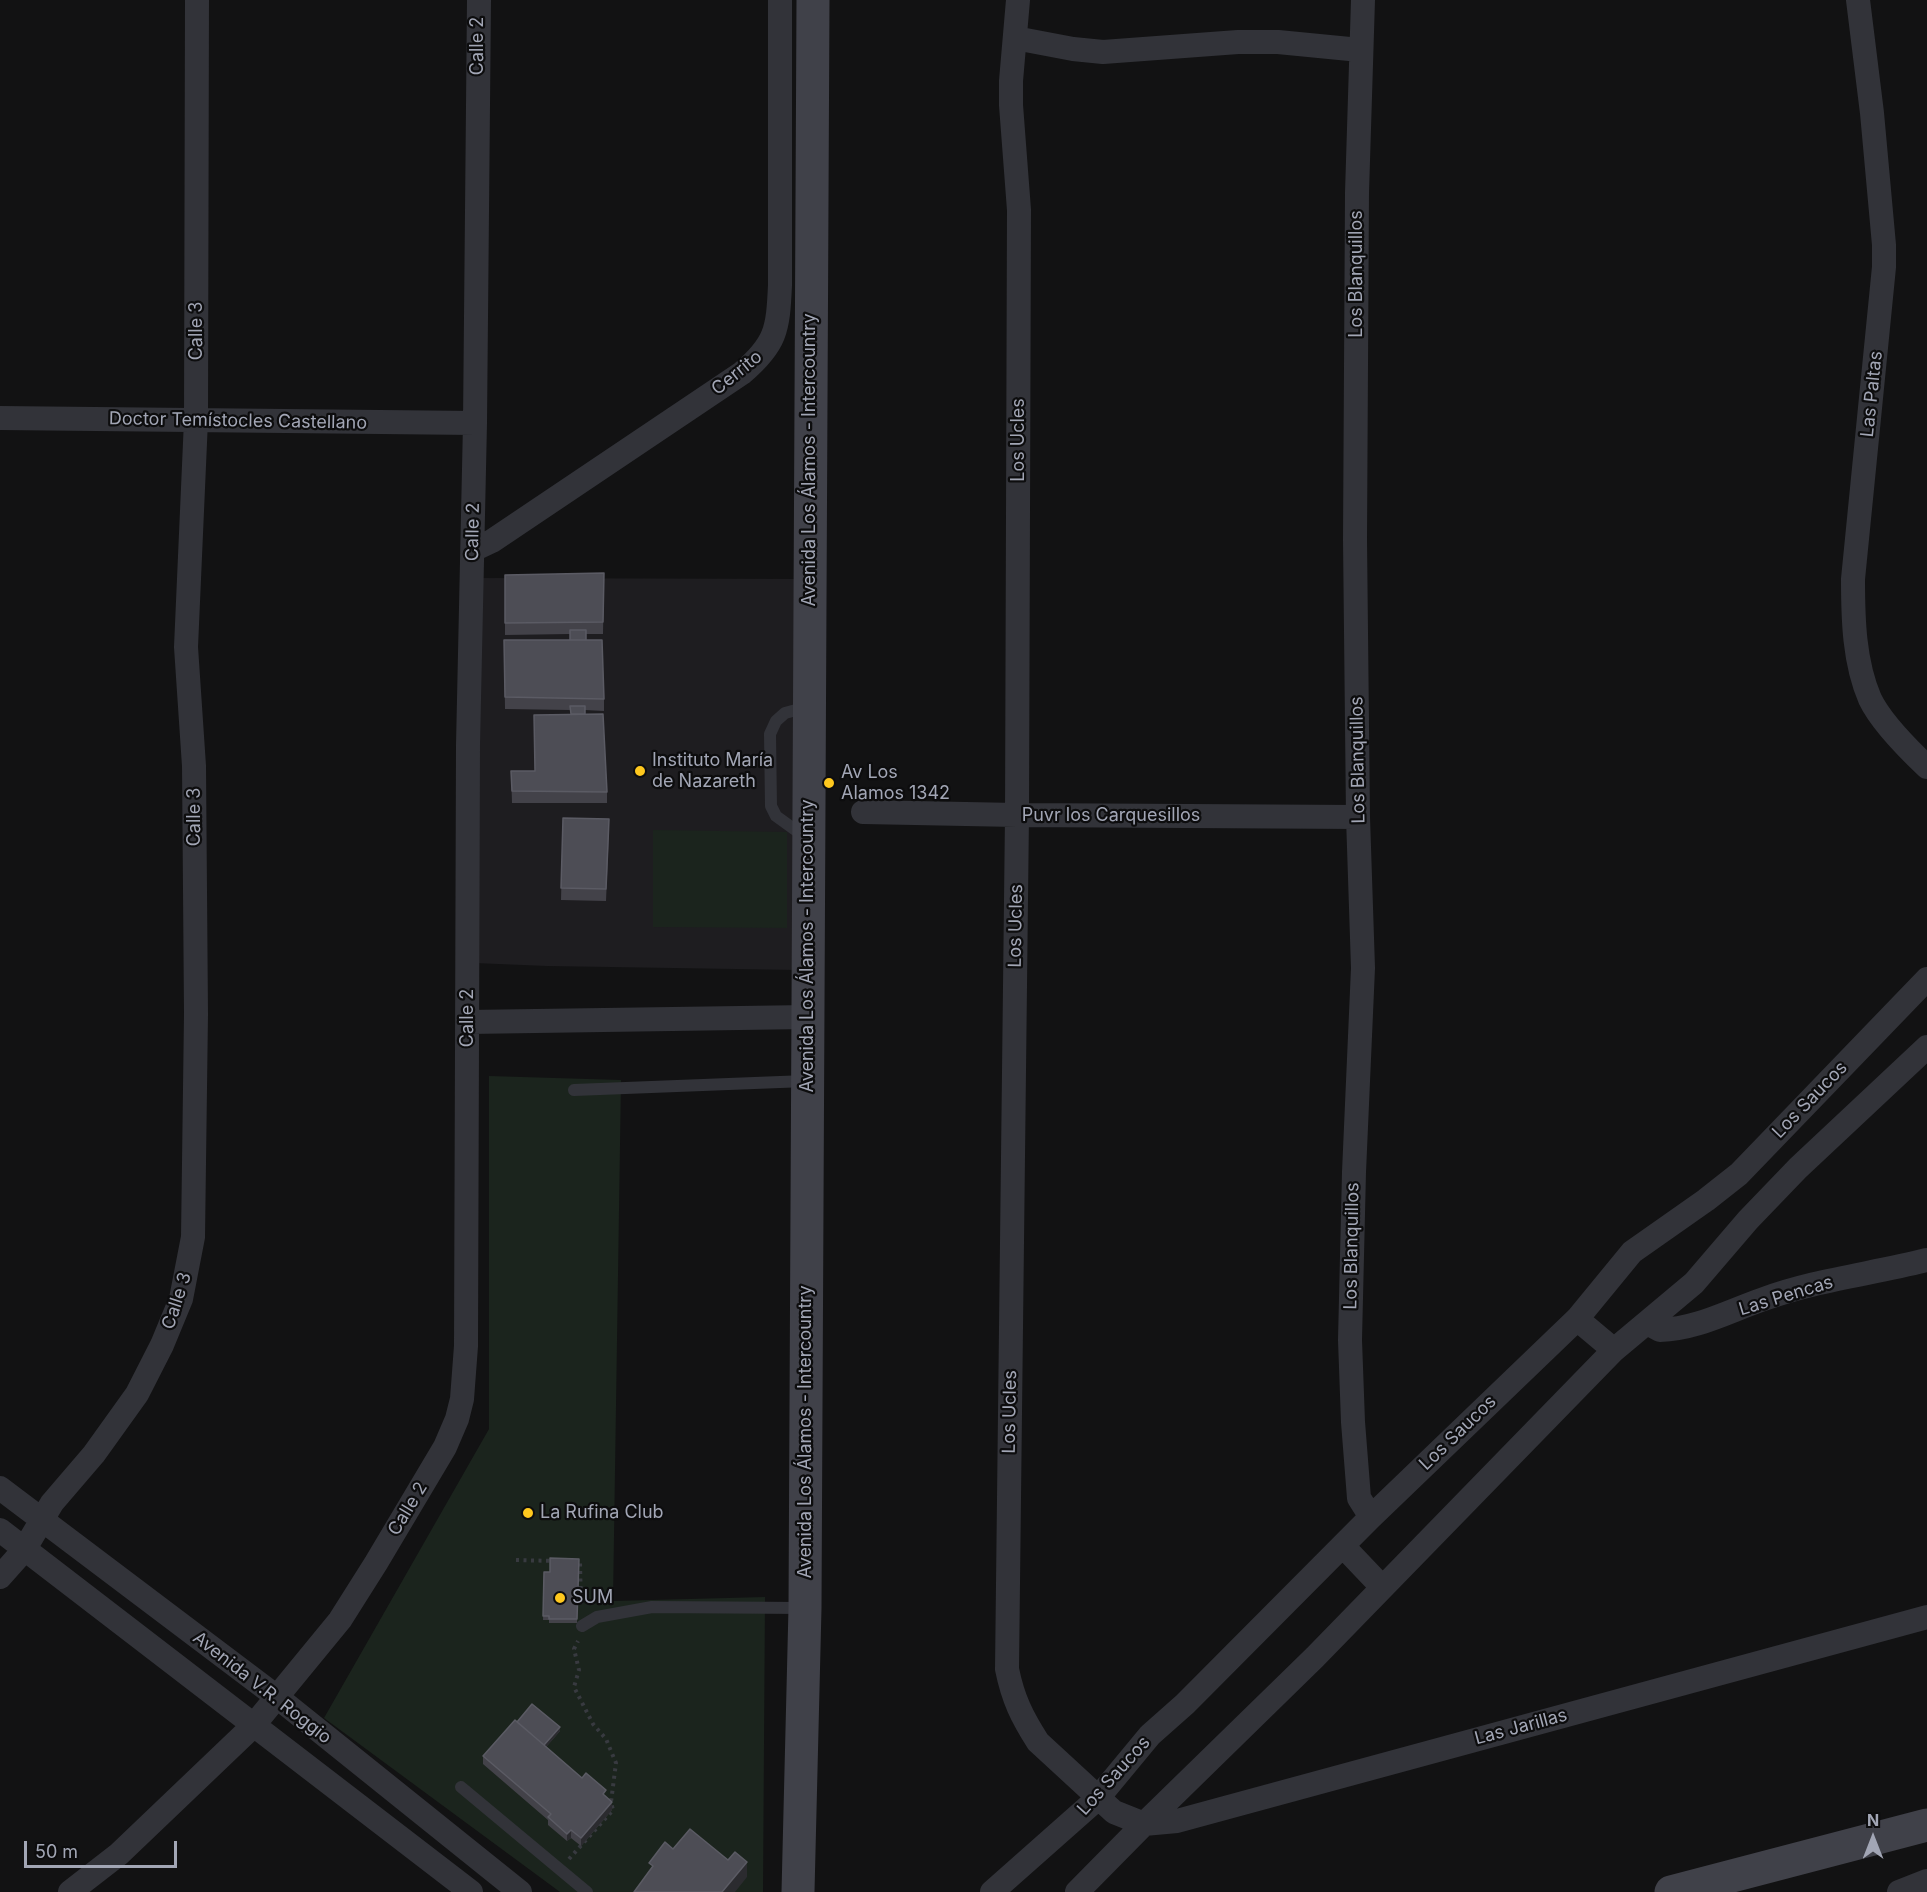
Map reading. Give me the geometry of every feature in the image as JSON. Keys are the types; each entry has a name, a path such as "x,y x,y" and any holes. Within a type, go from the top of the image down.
{"main road":[{"name":"Avenida Los Álamos - Intercountry","path":"798,1892 805,1608 807,838 813,0"},
{"path":"1671,1892 1927,1825"}],"street":[{"name":"Calle 3","path":"0,1577 24,1550 52,1503 119,1421 152,1365 181,1299 193,1237 196,1026 194,790 186,647 196,420 197,0"},
{"name":"Calle 2","path":"70,1892 119,1854 253,1725 340,1620 445,1447 457,1419 465,1377 466,1346 468,745 475,423 479,0"},
{"name":"Cerrito","path":"473,550 492,541 742,374 769,346 777,329 780,285 780,0"},
{"name":"Los Ucles","path":"1018,0 1011,105 1019,210 1017,815 1007,1670 1012,1695 1038,1742 1106,1805"},
{"name":"Los Blanquillos","path":"1362,0 1355,527 1358,817 1363,968 1354,1172 1350,1340 1359,1497 1371,1517"},
{"name":"Las Paltas","path":"1858,0 1872,113 1884,267 1853,579 1853,622 1860,662 1871,700 1905,746 1927,766"},
{"path":"1015,38 1072,49 1103,52 1238,42 1268,42 1360,50"},
{"name":"Doctor Temístocles Castellano","path":"0,418 475,423"},
{"name":"Puvr los Carquesillos","path":"863,812 1358,817"},
{"name":"Los Saucos","path":"992,1892 1106,1805 1150,1735 1185,1704 1371,1517 1577,1319 1632,1252 1707,1200 1739,1174 1927,979"},
{"path":"468,1022 808,1017"},
{"path":"1077,1892 1315,1657 1614,1350 1694,1283 1748,1220 1798,1168 1927,1047"},
{"name":"Las Pencas","path":"1647,1323 1660,1330 1695,1324 1725,1315 1761,1299 1797,1289 1927,1260"},
{"path":"1577,1319 1614,1350"},
{"name":"Avenida V.R. Roggio","path":"0,1488 277,1697 520,1892"},
{"name":"Avenida V.R. Roggio","path":"0,1530 253,1725 444,1884 471,1892"},
{"path":"1343,1546 1382,1587"},
{"name":"Las Jarillas","path":"1106,1805 1144,1824 1178,1821 1927,1617"},
{"path":"444,1884 463,1848"},
{"path":"1899,1892 1927,1881"}],"lane":[{"path":"574,1090 807,1081"},
{"path":"582,1626 597,1617 652,1607 805,1608"},
{"path":"461,1787 586,1892"}],"path":[{"path":"516,1560 559,1562"},
{"path":"558,1869 613,1810 611,1802 616,1762 606,1739 593,1724 574,1687 579,1670 574,1649 582,1634 580,1562 570,1562"}],"shaded area":[{"name":"Instituto María de Nazareth","path":"477,578 810,579 798,970 474,963"},
{"path":"653,830 787,832 787,928 653,927"},
{"name":"La Rufina Club","path":"489,1076 621,1080 613,1601 765,1597 763,1892 560,1892 324,1718 489,1429"}],"building":[{"path":"604,573 603,622 505,623 505,575"},
{"path":"570,630 586,630 586,640 570,640"},
{"path":"504,640 602,640 604,699 505,697"},
{"path":"570,706 585,706 585,714 571,714"},
{"path":"603,714 607,792 512,791 511,771 535,771 534,715"},
{"path":"563,818 609,819 606,889 561,888"},
{"name":"SUM","path":"550,1558 579,1559 577,1619 549,1619 549,1616 543,1616 544,1572 550,1572"},
{"path":"532,1704 560,1727 544,1745 517,1722"},
{"path":"515,1720 582,1778 586,1773 606,1790 603,1794 612,1802 581,1838 571,1830 567,1834 548,1817 551,1814 483,1756"},
{"path":"690,1829 728,1860 735,1852 747,1862 722,1892 634,1892 653,1866 649,1863 665,1842 673,1849"}],"place":[{"name":"Instituto María de Nazareth","path":"640,771"},
{"name":"Av Los Alamos 1342","path":"829,783"},
{"name":"La Rufina Club","path":"528,1513"},
{"name":"SUM","path":"560,1598"}]}
